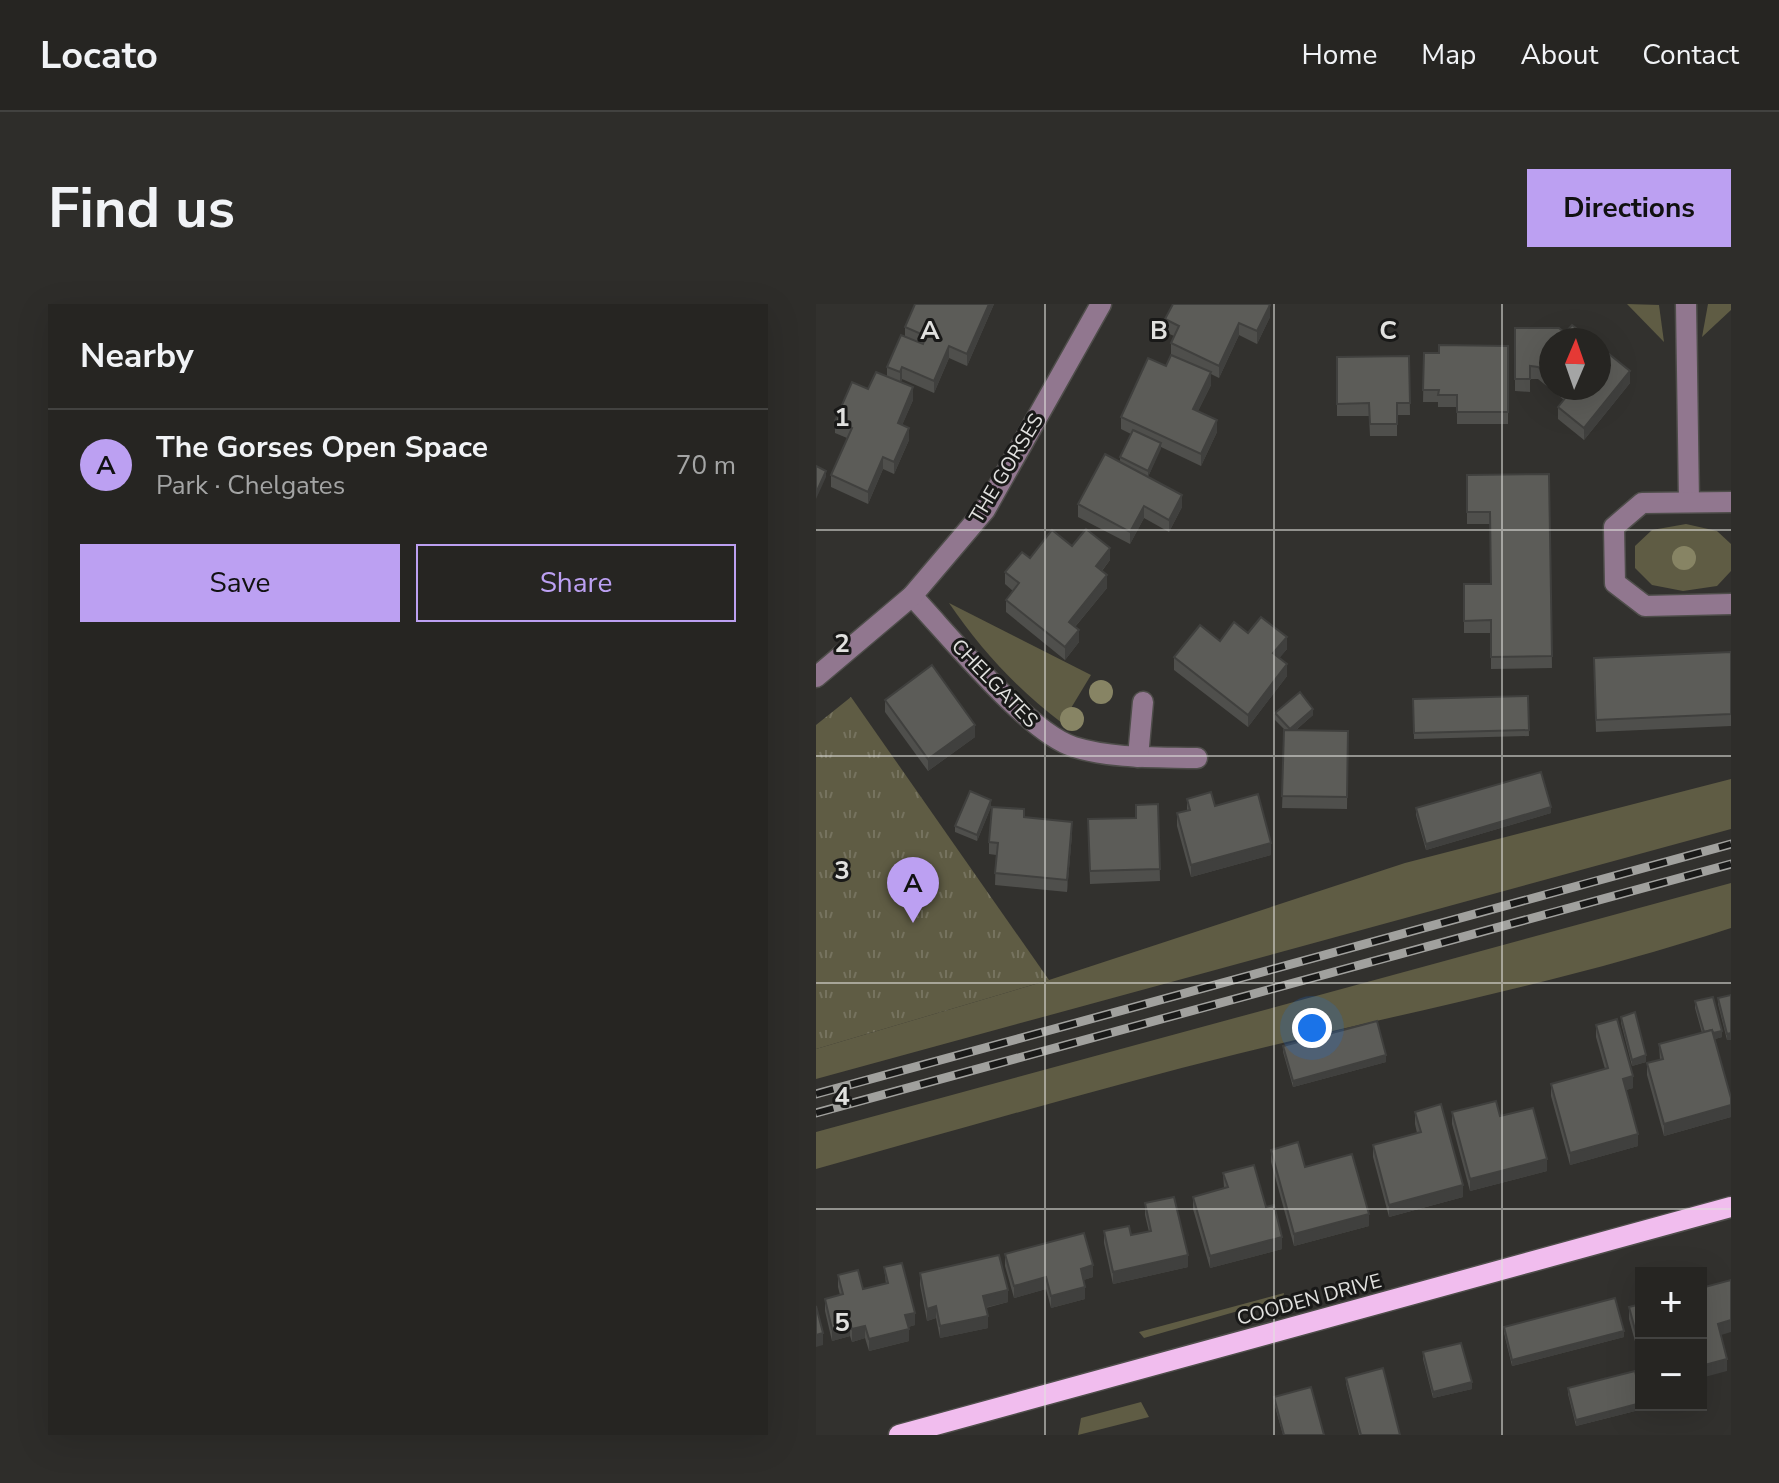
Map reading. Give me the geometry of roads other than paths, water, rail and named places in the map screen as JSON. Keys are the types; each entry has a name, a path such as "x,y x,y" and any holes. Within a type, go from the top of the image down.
{"main road":[{"name":"COODEN DRIVE","path":"899,1435 1731,1207"}],"street":[{"name":"THE GORSES","path":"816,677 912,596 985,510 1101,304"},
{"path":"1686,304 1689,502"},
{"path":"1731,502 1642,503 1614,527 1615,583 1645,606 1731,604"},
{"name":"CHELGATES","path":"912,596 1039,730 1074,747 1138,757 1197,758"},
{"path":"1138,757 1143,702"}],"railway":[{"path":"816,1094 1731,844"},
{"path":"816,1113 1731,864"}],"place":[{"name":"The Gorses Open Space","path":"913,923"}]}
